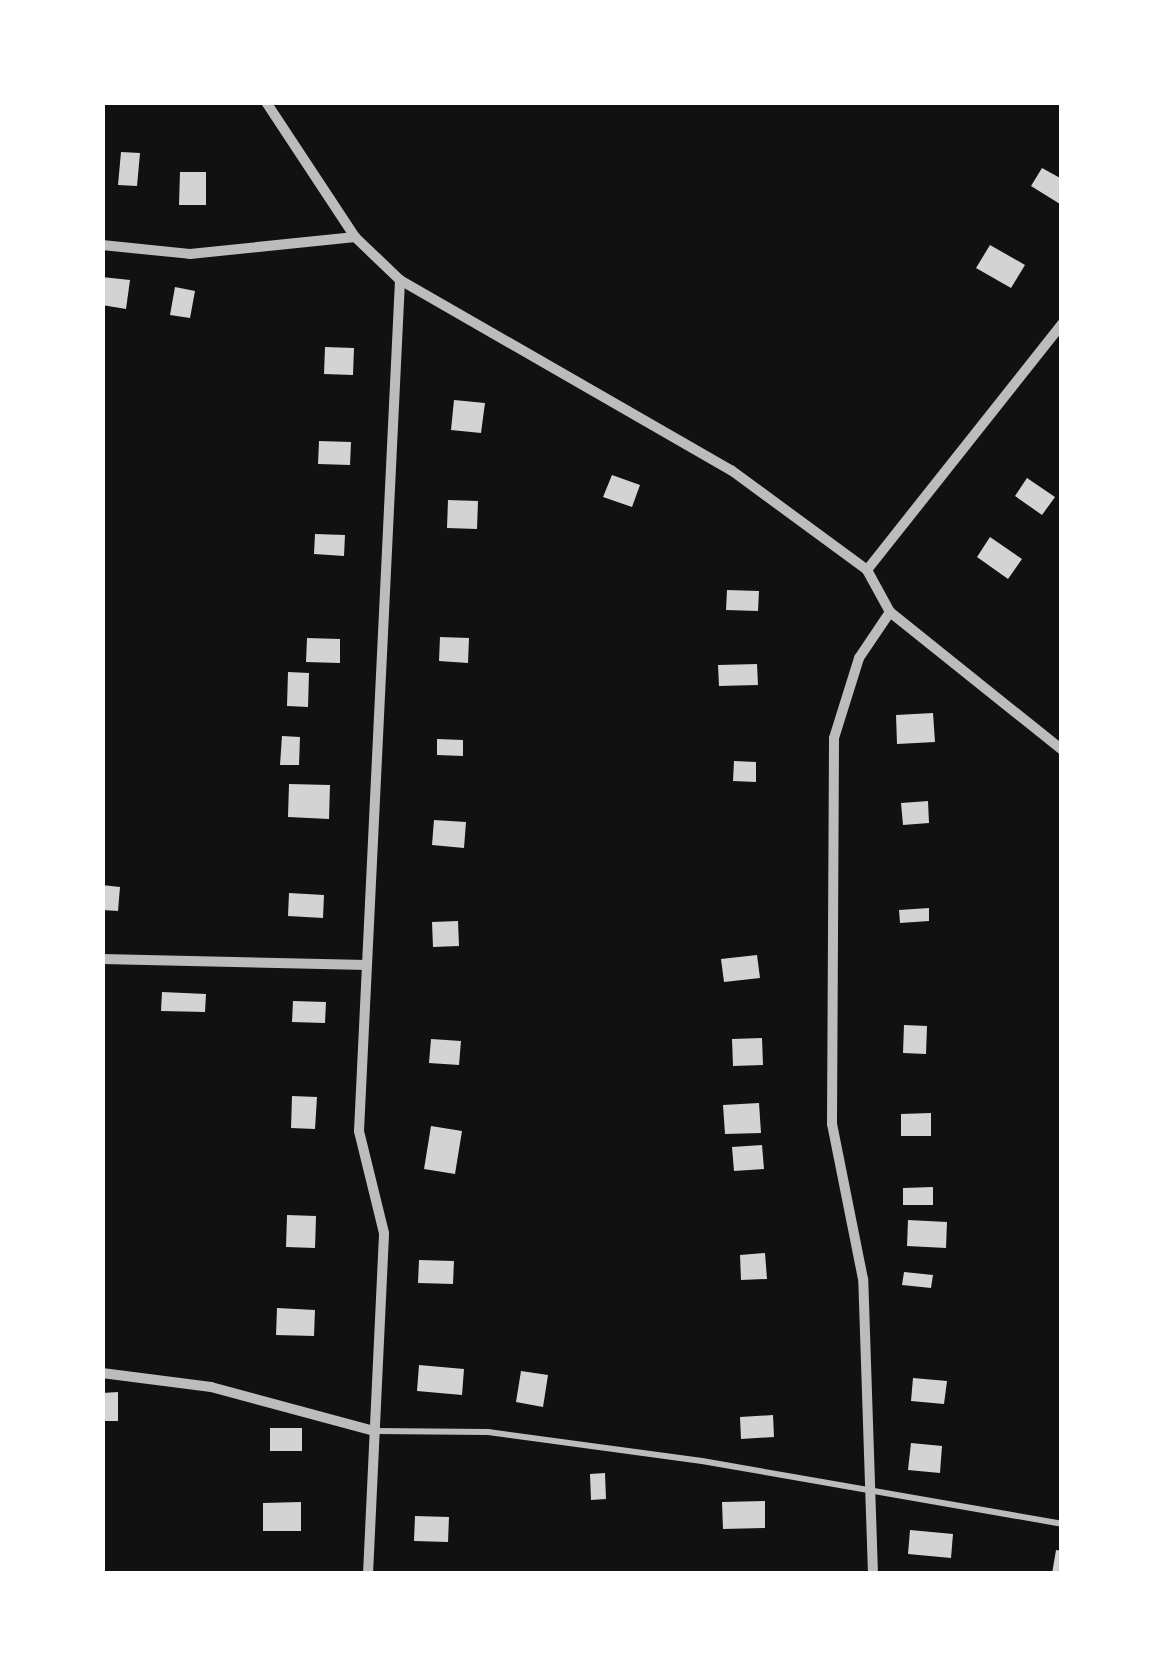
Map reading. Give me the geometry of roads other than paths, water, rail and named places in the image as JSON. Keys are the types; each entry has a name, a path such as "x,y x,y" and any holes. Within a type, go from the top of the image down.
{"street":[{"path":"266,102 356,237 400,280 731,470 867,570 890,612 1062,750"},
{"path":"102,246 190,254 356,237"},
{"path":"368,1574 384,1232 360,1131 400,280"},
{"path":"867,570 1062,324"},
{"path":"873,1574 875,1495 863,1279 832,1124 834,738 860,658 890,612"},
{"path":"102,959 367,965"},
{"path":"102,1373 212,1388 374,1431"}],"lane":[{"path":"374,1431 488,1432 1062,1524"}]}
